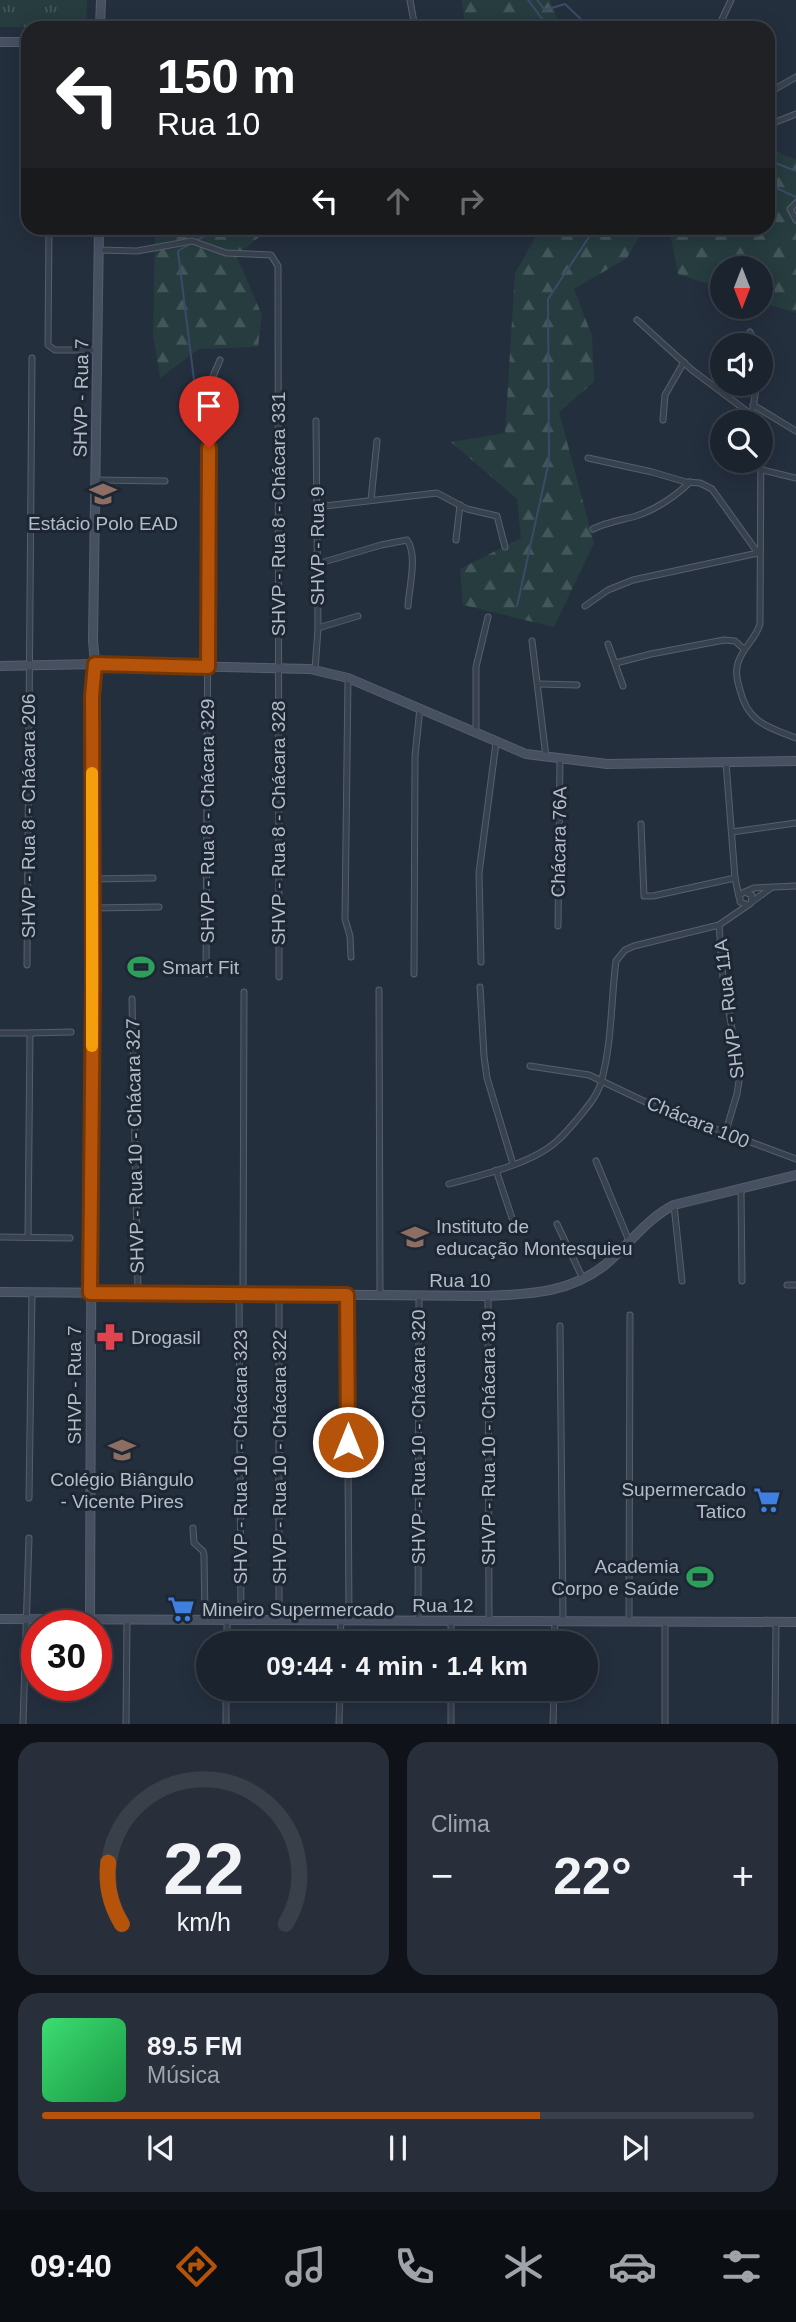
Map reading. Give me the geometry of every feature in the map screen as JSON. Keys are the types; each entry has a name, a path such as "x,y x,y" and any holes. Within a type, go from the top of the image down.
{"street":[{"path":"100,21 101,0"},
{"path":"410,0 414,21"},
{"path":"721,21 731,0"},
{"path":"0,42 21,42"},
{"path":"775,89 796,77"},
{"path":"775,122 796,114"},
{"path":"796,203 790,209 796,220"},
{"path":"49,235 48,345 55,350 97,350"},
{"name":"SHVP - Rua 7","path":"90,1610 92,696 95,664 93,640 99,235"},
{"name":"SHVP - Rua 8 - Chácara 331","path":"99,250 137,251 192,241 234,255 271,255 277,263 277,669"},
{"path":"637,320 684,362 746,410"},
{"name":"SHVP - Rua 8 - Chácara 206","path":"27,965 32,358"},
{"name":"SHVP - Rua 8 - Chácara 329","path":"206,974 209,388 220,360"},
{"path":"663,420 665,395 684,362"},
{"path":"752,410 755,396"},
{"path":"753,405 796,430"},
{"name":"SHVP - Rua 9","path":"315,670 318,628 316,421"},
{"path":"371,500 377,441"},
{"path":"588,458 700,483 712,489 759,553"},
{"path":"762,473 760,624 744,649 736,670 747,709 760,723 796,738"},
{"path":"773,473 796,478"},
{"path":"95,480 164,481"},
{"path":"593,529 655,507 690,482"},
{"path":"316,507 437,493 460,505 497,516 505,547"},
{"path":"456,540 460,505"},
{"path":"317,564 407,540 410,543 411,557 408,606"},
{"path":"585,606 608,590 633,580 759,553"},
{"path":"318,628 358,616"},
{"path":"476,733 477,667 488,617"},
{"path":"532,640 545,757"},
{"path":"616,663 724,640 735,641 744,649"},
{"path":"608,644 623,686"},
{"path":"0,666 95,664 315,670 348,678 526,754 607,764 796,761"},
{"name":"SHVP - Rua 8 - Chácara 328","path":"277,669 279,977"},
{"path":"348,678 345,919 350,936 351,957"},
{"path":"539,684 577,685"},
{"path":"414,974 415,756 420,708"},
{"path":"481,962 478,873 496,743"},
{"name":"Chácara 76A","path":"558,926 560,758"},
{"path":"726,763 736,880 742,895 742,904 750,903"},
{"path":"732,832 796,823"},
{"path":"640,824 643,892 646,897 736,880"},
{"path":"92,879 153,878"},
{"path":"734,913 742,895 754,888 796,886"},
{"path":"449,1184 513,1164 549,1147 558,1140 598,1091 609,1037 616,961 620,955 634,946 719,925 771,888"},
{"path":"742,895 752,895 750,903"},
{"path":"92,908 159,907"},
{"name":"SHVP - Rua 11A","path":"719,925 723,978 740,1074 725,1134"},
{"path":"480,987 487,1078 513,1164"},
{"path":"379,990 380,1295"},
{"name":"SHVP - Rua 10 - Chácara 323","path":"240,1619 244,992"},
{"name":"SHVP - Rua 10 - Chácara 327","path":"132,999 138,1293"},
{"path":"0,1033 71,1032"},
{"path":"28,1237 30,1033"},
{"name":"Chácara 100","path":"530,1066 575,1071 654,1106 796,1159"},
{"path":"596,1161 629,1241"},
{"path":"496,1170 516,1230"},
{"name":"Rua 10","path":"0,1292 488,1296 553,1291 583,1279 604,1265 659,1213 674,1205 796,1175"},
{"path":"741,1189 742,1281"},
{"path":"674,1205 682,1281"},
{"path":"558,1224 583,1279"},
{"path":"0,1237 70,1238"},
{"path":"786,1285 796,1285"},
{"path":"29,1499 32,1292"},
{"name":"SHVP - Rua 10 - Chácara 322","path":"279,1294 279,1619"},
{"path":"343,1631 345,1620 347,1295"},
{"name":"SHVP - Rua 10 - Chácara 320","path":"418,1620 419,1296"},
{"name":"SHVP - Rua 10 - Chácara 319","path":"488,1296 489,1621"},
{"path":"629,1622 630,1315"},
{"path":"557,1631 559,1621 561,1326"},
{"path":"193,1528 194,1543 204,1555 205,1619"},
{"path":"27,1610 29,1538"},
{"name":"Rua 12","path":"0,1619 21,1620"},
{"name":"Rua 12","path":"112,1619 796,1622"},
{"path":"126,1724 127,1619"},
{"path":"227,1619 227,1631"},
{"path":"451,1620 451,1631"},
{"path":"665,1724 666,1622"},
{"path":"775,1724 776,1622"},
{"path":"23,1724 24,1701"},
{"path":"226,1701 226,1724"},
{"path":"339,1724 340,1701"},
{"path":"451,1701 451,1724"},
{"path":"553,1724 554,1701"}],"green space":[{"path":"0,0 87,0 86,21 21,21 21,27 0,27"},
{"path":"462,0 550,0 558,21 465,21"},
{"path":"775,151 796,160 796,313 774,306 774,256 710,256 710,285 678,274 670,235 775,235"},
{"path":"155,235 262,235 236,255 262,315 258,347 199,349 160,378 153,335"},
{"path":"537,235 640,235 627,258 574,289 592,336 594,382 559,412 594,543 554,627 463,605 460,569 521,538 517,499 451,442 505,433 515,273"}],"waterway":[{"path":"528,0 544,21"},
{"path":"537,0 545,10 565,4 583,21"},
{"path":"775,163 796,171"},
{"path":"775,187 796,197"},
{"path":"197,240 207,235"},
{"path":"517,606 549,461 548,299 590,235"},
{"path":"192,243 178,251 194,380"}],"slow traffic":[{"path":"92,773 92,1046"}],"place":[{"name":"Estácio Polo EAD","path":"103,494"},
{"name":"Smart Fit","path":"141,967"},
{"name":"Instituto de educação Montesquieu","path":"415,1237"},
{"name":"Drogasil","path":"110,1337"},
{"name":"Colégio Biângulo - Vicente Pires","path":"122,1450"},
{"name":"Supermercado Tatico","path":"767,1500"},
{"name":"Academia Corpo e Saúde","path":"700,1577"},
{"name":"Mineiro Supermercado","path":"181,1609"}],"route":[{"path":"209,448 208,667 95,664 92,696 90,1293 347,1295 348,1442"}]}
